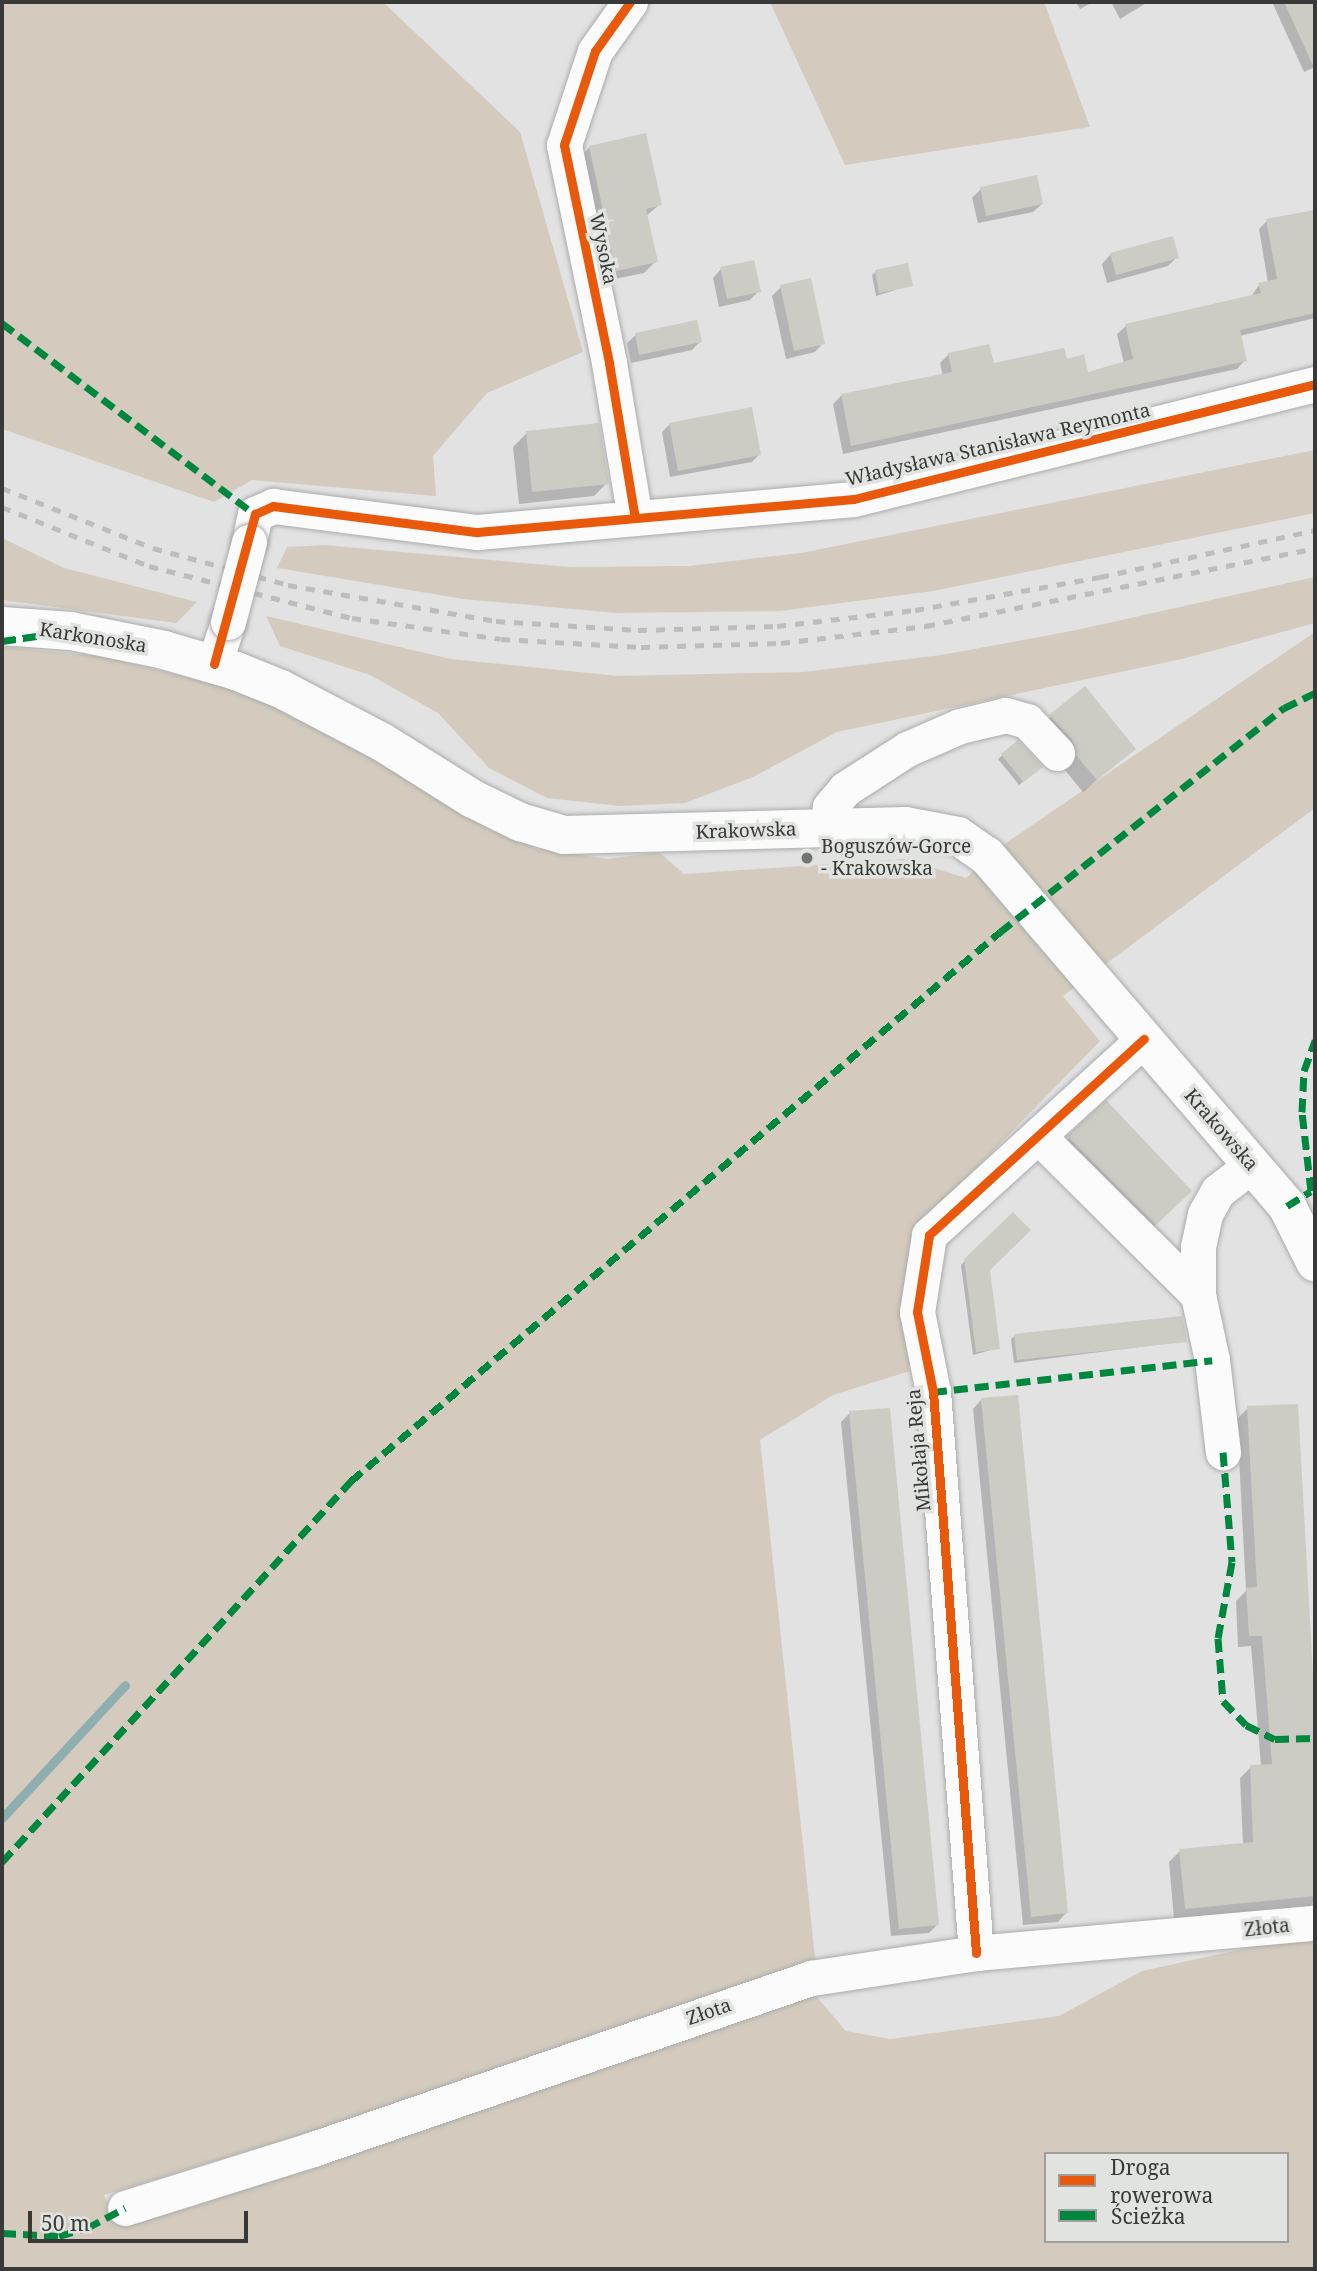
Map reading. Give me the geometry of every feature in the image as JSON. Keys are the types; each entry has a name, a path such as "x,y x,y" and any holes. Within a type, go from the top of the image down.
{"main road":[{"name":"Karkonoska","path":"2,626 71,632 199,659"},
{"name":"Krakowska","path":"199,659 281,689 520,822 564,835 905,826 958,836 987,856 1306,1225 1315,1262"}],"street":[{"name":"Wysoka","path":"630,2 595,51 564,145 610,363 635,518"},
{"name":"Władysława Stanisława Reymonta","path":"199,659 228,622 255,514 273,506 477,532 854,499 1315,384"},
{"path":"828,828 830,807 845,789 907,749 960,726 1006,715 1027,721 1057,753"},
{"name":"Mikołaja Reja","path":"976,1952 933,1392 917,1312 929,1235 1038,1136 1135,1030"},
{"path":"1038,1136 1198,1295"},
{"path":"1223,1452 1212,1360 1198,1295 1198,1247 1205,1214 1218,1191 1252,1165"},
{"name":"Złota","path":"125,2208 313,2149 811,1978 976,1952 1315,1923"}],"shaded area":[{"path":"2,2 383,2 520,132 583,352 487,393 433,456 436,496 252,480 214,502 2,429"},
{"path":"770,2 1044,2 1090,127 845,165"},
{"path":"1315,450 1315,513 933,591 780,611 616,613 463,599 277,568 287,547 324,545 569,567 689,566 801,553"},
{"path":"2,538 64,568 197,602 176,623 2,600"},
{"path":"1315,577 1315,623 1182,659 837,732 753,777 685,803 619,806 547,798 489,768 438,713 370,675 280,646 266,616 451,659 618,676 804,672 941,655 1072,631"},
{"path":"1315,632 1315,808 1063,996 1100,1041 914,1232 905,1315 910,1371 833,1395 760,1440 816,1967 457,2087 104,2195 115,2223 810,1989 846,2031 890,2039 1059,2016 1142,1971 1315,1933 1315,2269 2,2269 2,647 101,656 274,699 534,848 608,859 659,852 684,874 904,859 966,878 1006,843"}],"building":[{"path":"1284,2 1315,2 1315,70"},
{"path":"646,133 662,205 646,209 658,262 616,271 589,146"},
{"path":"1037,175 1043,204 986,216 980,187"},
{"path":"1315,210 1315,313 1240,330 1247,361 851,446 841,394 952,372 948,353 989,344 994,363 1064,348 1067,359 1084,354 1088,372 1133,359 1125,324 1261,293 1258,283 1277,279 1266,219"},
{"path":"1173,236 1179,258 1116,275 1110,253"},
{"path":"754,260 761,292 727,299 720,267"},
{"path":"908,263 913,286 879,293 875,270"},
{"path":"811,278 825,344 794,351 780,285"},
{"path":"697,320 702,342 639,355 635,333"},
{"path":"752,407 761,455 678,471 669,423"},
{"path":"599,423 609,484 532,492 526,431"},
{"path":"1085,686 1136,749 1097,780 1076,755 1072,739 1049,715"},
{"path":"1018,740 1043,767 1023,782 1001,754"},
{"path":"1106,1100 1192,1191 1156,1225 1067,1136"},
{"path":"1013,1212 1031,1230 990,1270 1000,1349 976,1352 964,1259"},
{"path":"1182,1316 1187,1342 1017,1360 1014,1334"},
{"path":"1018,1395 1068,1913 1031,1917 981,1398"},
{"path":"1298,1404 1315,1711 1315,1896 1185,1909 1179,1849 1253,1842 1250,1765 1272,1764 1262,1636 1249,1636 1246,1588 1257,1587 1247,1406"},
{"path":"890,1408 939,1925 899,1929 849,1411"}],"waterway":[{"path":"2,1818 125,1685"}],"railway":[{"path":"2,488 153,548 288,585 496,621 638,630 777,626 915,610 1100,577 1315,530"},
{"path":"2,507 149,566 352,618 501,639 641,647 781,643 926,626 1315,548"}],"marked path":[{"path":"2,323 255,514"},
{"path":"2,641 71,631"},
{"path":"2,1862 351,1481 1000,932 1284,708 1315,693"},
{"path":"1287,1206 1311,1191 1302,1112 1304,1071 1315,1040"},
{"path":"933,1392 1212,1360"},
{"path":"1223,1452 1232,1562 1218,1638 1223,1701 1246,1725 1275,1739 1315,1738"},
{"path":"2,2233 59,2236 87,2228 125,2208"}],"cycle path":[{"path":"630,2 595,51 564,145 609,363 635,518"},
{"path":"214,664 255,514 273,506 477,532 854,499 1315,384"},
{"path":"976,1953 933,1392 917,1312 929,1235 1144,1039"}],"place":[{"name":"Boguszów-Gorce - Krakowska","path":"807,858"}]}
